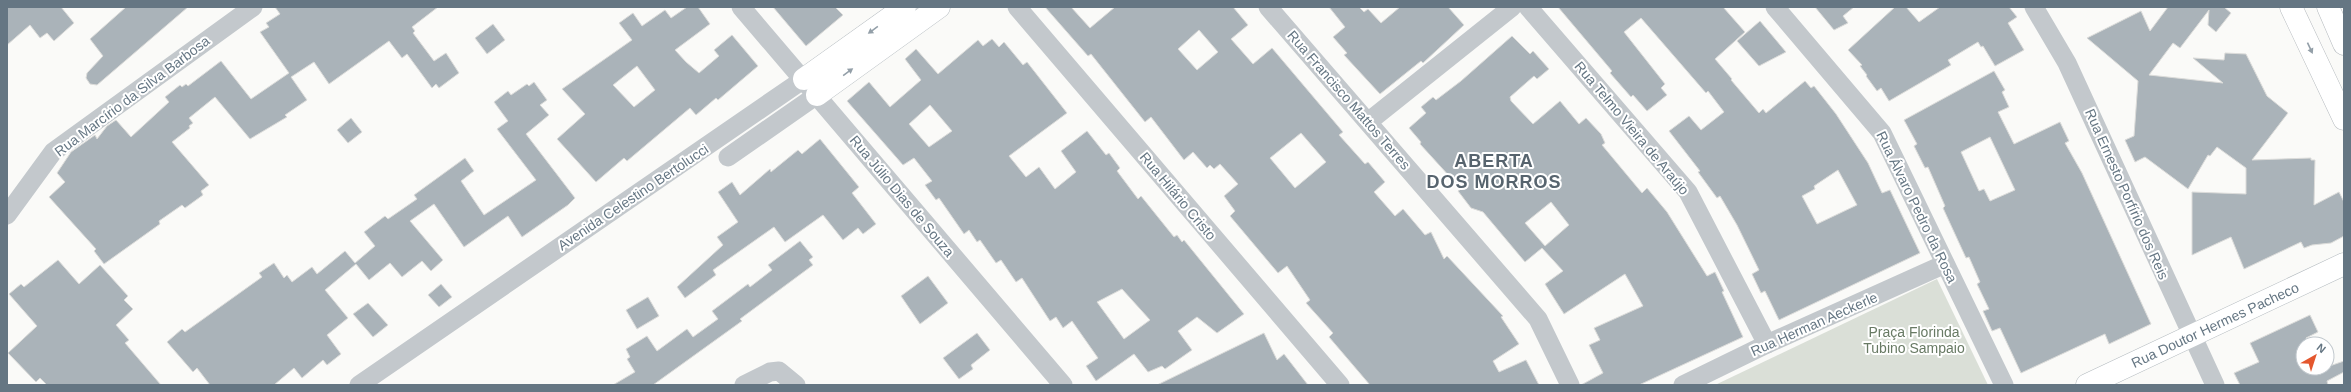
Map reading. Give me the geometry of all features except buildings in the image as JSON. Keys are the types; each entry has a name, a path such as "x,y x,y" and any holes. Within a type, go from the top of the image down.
{"street":[{"name":"Rua Marcírio da Silva Barbosa","path":"7,215 53,152 253,7"},
{"name":"Rua Júlio Dias de Souza","path":"741,7 1063,385"},
{"name":"Avenida Celestino Bertolucci","path":"728,157 905,7"},
{"name":"Avenida Celestino Bertolucci","path":"359,385 810,87 939,7"},
{"name":"Rua Hilário Cristo","path":"1017,7 1340,385"},
{"name":"Rua Francisco Mattos Terres","path":"1268,7 1538,319 1570,385"},
{"path":"1368,122 1512,7"},
{"name":"Rua Telmo Vieira de Araújo","path":"1528,7 1688,192 1767,344"},
{"name":"Rua Álvaro Pedro da Rosa","path":"1775,7 1882,133 2004,385"},
{"name":"Rua Ernesto Porfírio dos Reis","path":"2034,7 2068,63 2215,385"},
{"path":"2291,7 2344,119"},
{"path":"2328,7 2344,44"},
{"name":"Rua Herman Aeckerle","path":"1683,385 1767,344 1946,264"},
{"name":"Rua Doutor Hermes Pacheco","path":"2087,385 2344,264"},
{"path":"744,385 770,372 780,371 793,382"}],"green space":[{"name":"Praça Florinda Tubino Sampaio","path":"1937,279 1988,385 1715,385"}],"district":[{"name":"ABERTA DOS MORROS","path":"1494,171"}]}
